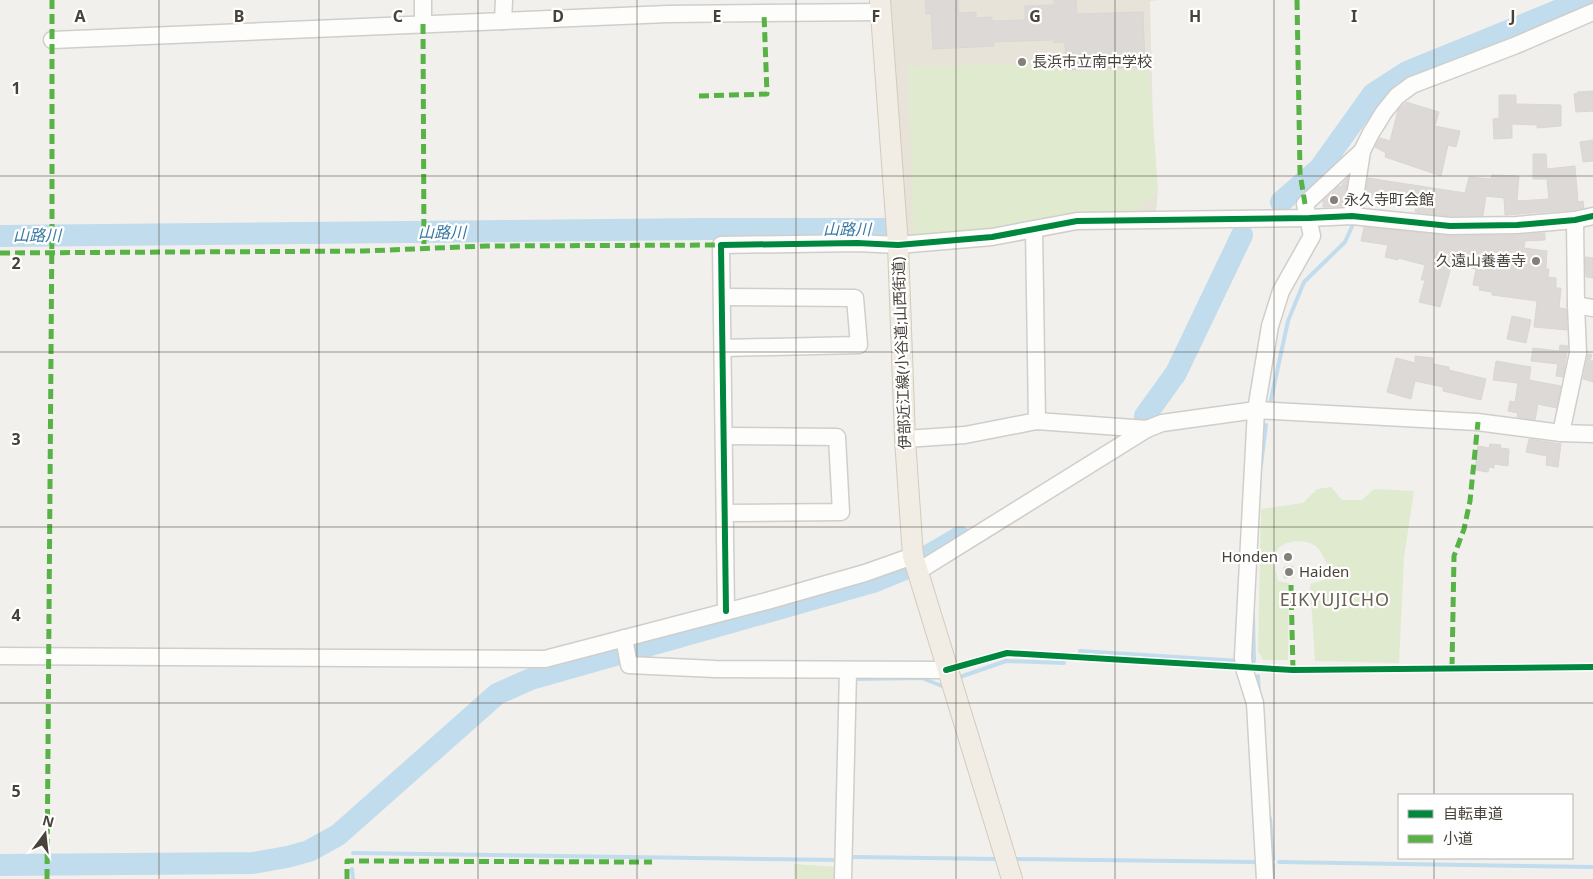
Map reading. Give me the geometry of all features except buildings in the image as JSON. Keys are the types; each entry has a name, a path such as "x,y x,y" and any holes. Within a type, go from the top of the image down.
{"main road":[{"name":"伊部近江線(小谷道;山西街道)","path":"880,6 898,246 905,439 915,566 1012,879"}],"street":[{"path":"423,0 423,24"},
{"path":"503,21 504,0"},
{"path":"52,40 503,21 667,7 880,6"},
{"path":"1352,216 1362,151 1370,133 1397,96 1412,85 1514,46 1593,12"},
{"path":"1265,879 1254,703 1243,660 1256,410 1270,326 1281,291 1312,236 1304,204 1362,151"},
{"path":"726,611 721,244 857,243 898,246 992,237 1077,221 1352,216 1450,226 1517,225 1575,220 1593,216"},
{"path":"1561,433 1578,354 1575,220"},
{"path":"1034,229 1037,421"},
{"path":"722,297 855,298 859,345 723,348"},
{"path":"1576,306 1593,308"},
{"path":"0,656 545,659 866,573 915,566 1147,429 1162,424 1256,410 1477,422 1561,433 1593,434"},
{"path":"905,439 965,435 1037,421 1147,429"},
{"path":"724,436 837,437 841,512 724,513"},
{"path":"624,638 629,665 715,669 848,671 949,678"},
{"path":"843,879 848,671"}],"shaded area":[{"name":"長浜市立南中学校","path":"889,0 1159,0 1150,1 1153,124 1158,191 1156,213 1056,215 981,233 902,240"}],"green space":[{"name":"長浜市立南中学校","path":"1063,62 1065,72 1149,70 1158,191 1133,213 1056,215 981,233 914,237 908,67"},
{"path":"1331,487 1342,500 1362,500 1374,489 1414,491 1404,558 1399,663 1315,661 1310,584 1325,580 1328,565 1316,547 1309,543 1297,541 1280,547 1274,557 1278,581 1289,583 1288,660 1263,660 1258,651 1261,509 1303,503 1317,489"},
{"path":"794,864 838,867 838,879 794,879"}],"waterway":[{"path":"1281,202 1320,168 1373,94 1407,72 1584,0"},
{"path":"1486,40 1489,50"},
{"path":"1270,404 1288,321 1304,282 1345,242 1354,222"},
{"name":"山路川","path":"0,236 885,229"},
{"path":"1145,416 1176,373 1242,235"},
{"path":"1261,465 1266,425"},
{"path":"0,865 253,863 309,851 338,835 497,694 531,679 873,582 907,568 960,537"},
{"path":"1247,661 1254,661 1253,614"},
{"path":"1080,651 1240,661"},
{"path":"957,678 1006,661 1064,663"},
{"path":"1258,676 1259,692"},
{"path":"854,679 922,678 942,686 946,683"},
{"path":"1270,818 1273,859"},
{"path":"353,853 839,860"},
{"path":"854,857 998,859"},
{"path":"1017,859 1255,862"},
{"path":"1279,862 1593,867"},
{"path":"1273,865 1273,879"},
{"path":"352,869 353,879"}],"marked path":[{"path":"47,879 52,0"},
{"path":"1297,0 1300,173 1305,204"},
{"path":"699,96 767,94 764,13"},
{"path":"423,24 424,249"},
{"path":"0,253 364,251 486,246 721,245"},
{"path":"1452,667 1454,556 1464,529 1470,501 1478,422"},
{"path":"1291,585 1293,670"},
{"path":"347,879 347,861 652,862"}],"cycle path":[{"path":"726,611 721,245 857,243 898,245 992,237 1077,221 1352,216 1450,226 1517,225 1575,220 1593,216"},
{"path":"946,670 1007,653 1293,670 1593,667"}],"place":[{"name":"長浜市立南中学校","path":"1022,62"},
{"name":"永久寺町会館","path":"1334,200"},
{"name":"久遠山養善寺","path":"1536,261"},
{"name":"Honden","path":"1288,557"},
{"name":"Haiden","path":"1289,572"}],"district":[{"name":"EIKYUJICHO","path":"1335,600"}]}
